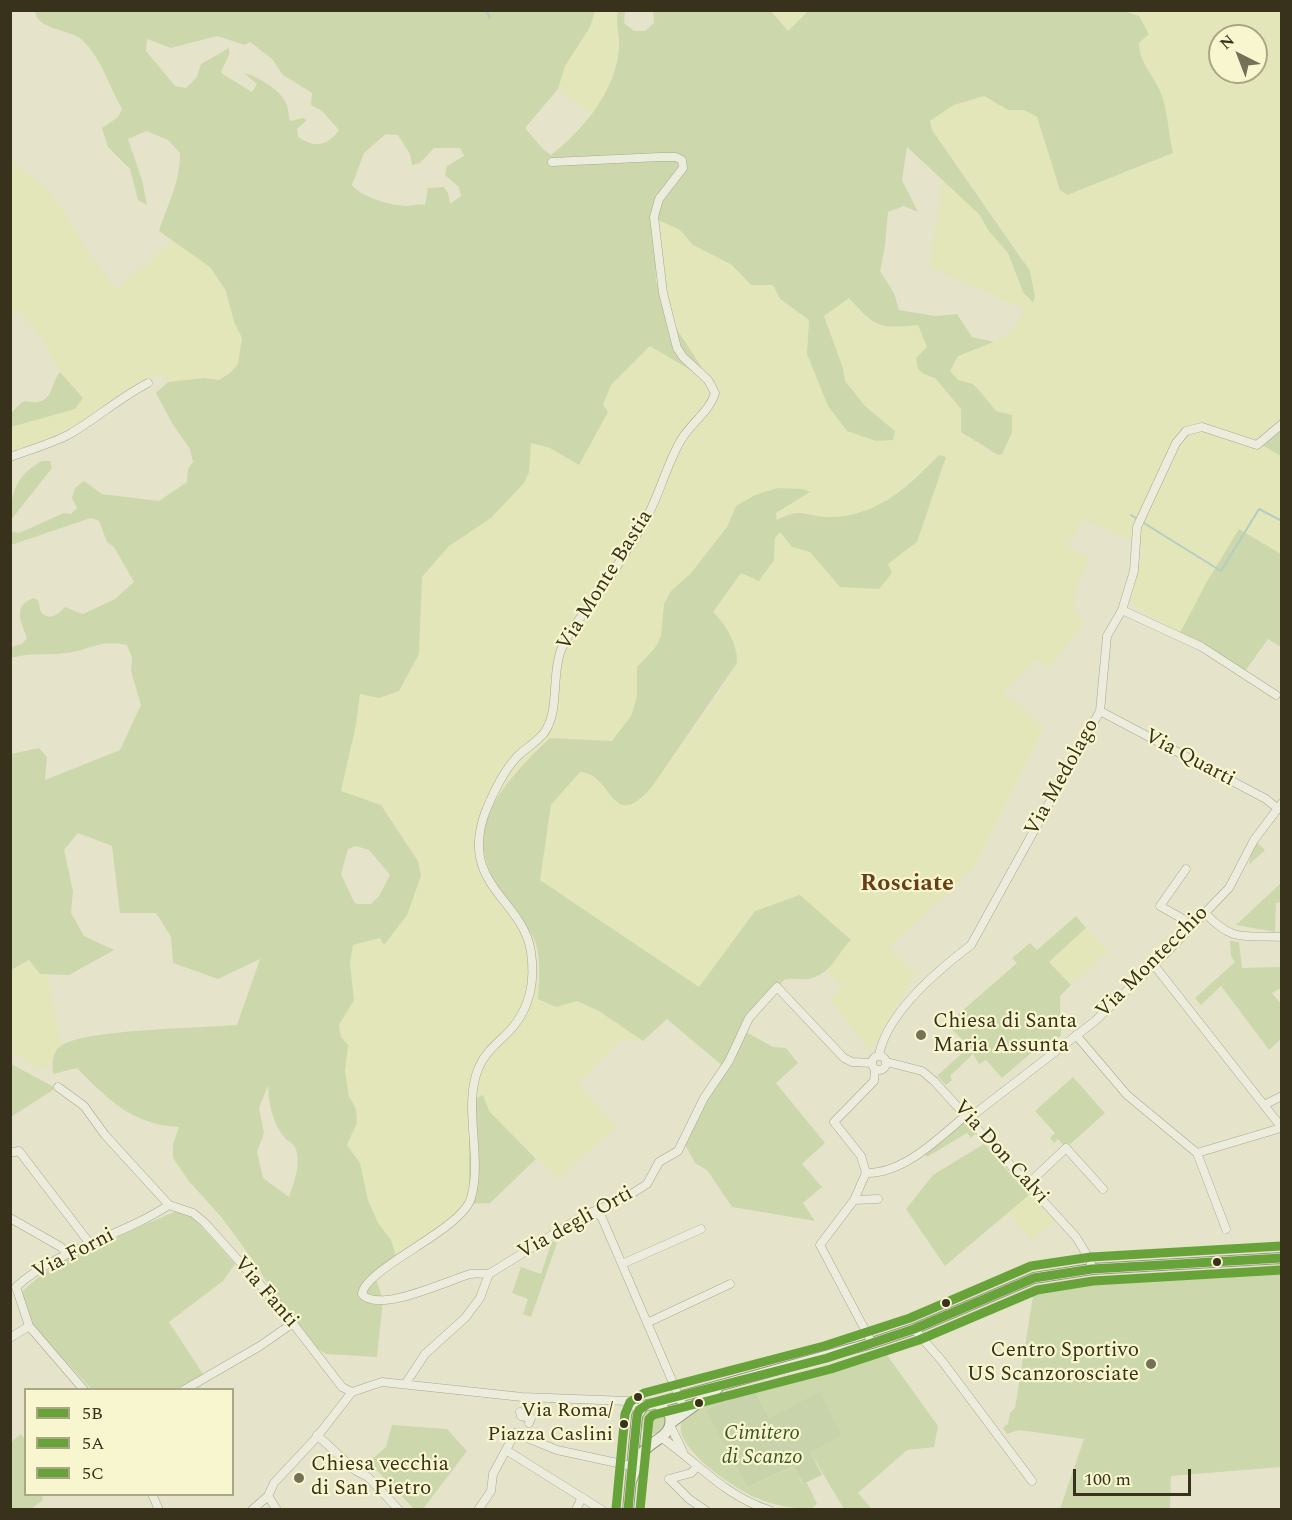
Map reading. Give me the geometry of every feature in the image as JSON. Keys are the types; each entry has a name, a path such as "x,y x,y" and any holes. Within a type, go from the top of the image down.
{"street":[{"name":"Via Monte Bastia","path":"489,1274 471,1274 432,1290 376,1301 362,1294 366,1286 391,1264 459,1216 471,1199 476,1165 473,1086 479,1066 520,1017 532,989 531,953 528,940 519,922 495,892 482,862 480,850 484,815 501,777 518,756 544,733 551,718 561,650 643,524 655,501 667,465 693,423 712,403 715,393 708,380 677,348 663,293 654,217 659,199 683,168 682,160 676,157 660,157 552,162"},
{"path":"10,457 67,435 110,405 148,383"},
{"name":"Via Medolago","path":"866,1173 861,1156 834,1122 874,1081 874,1066 882,1041 900,1012 939,969 971,945 1100,711 1107,636 1122,610 1134,571 1137,527 1159,475 1176,443 1186,431 1202,427 1257,445 1281,424"},
{"path":"1122,610 1202,647 1276,695"},
{"name":"Via Quarti","path":"1100,711 1279,806"},
{"name":"Via Montecchio","path":"866,1173 888,1172 943,1136 1102,1014 1229,888 1254,840 1279,806"},
{"path":"1186,869 1160,906 1183,919 1191,927"},
{"path":"1205,913 1217,925 1241,938 1281,937"},
{"path":"1154,964 1281,1128 1197,1153"},
{"name":"Via degli Orti","path":"489,1274 583,1216 596,1212 646,1184 659,1162 678,1151 704,1098 729,1061 749,1017 777,987 844,1058 852,1062 874,1066"},
{"path":"1076,1035 1127,1095 1197,1153 1226,1229"},
{"path":"874,1066 881,1070 887,1062 879,1055"},
{"name":"Via Don Calvi","path":"887,1062 922,1071 934,1081 1076,1237 1090,1260 1092,1269"},
{"path":"58,1087 84,1106 105,1135 169,1205"},
{"path":"1264,1105 1281,1096"},
{"path":"1028,1184 1066,1148 1102,1189"},
{"path":"10,1153 19,1151 91,1245"},
{"path":"866,1173 854,1200 820,1245 872,1343"},
{"path":"854,1200 878,1199"},
{"name":"Via Forni","path":"29,1326 16,1287 67,1254 149,1218 169,1205"},
{"name":"Via Fanti","path":"169,1205 193,1213 205,1223 293,1323 342,1387 352,1392"},
{"path":"596,1212 602,1218 622,1264 678,1396 683,1413"},
{"path":"10,1218 61,1247 67,1254"},
{"path":"622,1264 701,1229"},
{"path":"628,1509 639,1410 648,1404 872,1343 914,1329 1034,1278 1092,1269 1281,1258"},
{"path":"406,1383 425,1354 465,1318 480,1298 489,1274"},
{"path":"646,1323 730,1284"},
{"path":"186,1388 260,1346 293,1323"},
{"path":"10,1338 29,1326 83,1388"},
{"path":"914,1329 946,1367 1032,1481"},
{"path":"252,1509 268,1496 274,1483 352,1392 382,1382 521,1398 628,1401 639,1410"},
{"path":"632,1479 642,1453 660,1438 683,1413 723,1385"},
{"path":"657,1403 667,1410 684,1454"},
{"path":"520,1412 521,1416 531,1418 530,1423"},
{"path":"637,1427 646,1436 660,1438 684,1454 697,1467 739,1498 769,1509"},
{"path":"478,1509 491,1491 493,1474 515,1433 557,1450 631,1466"},
{"path":"317,1435 356,1471 368,1477 399,1509"},
{"path":"506,1450 602,1509"},
{"path":"697,1467 692,1473 669,1479 689,1499 705,1509"},
{"path":"268,1496 277,1509"},
{"path":"576,1509 582,1497"}],"green space":[{"path":"653,10 771,11 788,31 808,11 1121,10 1139,16 1149,34 1139,43 1140,50 1144,63 1163,98 1173,153 1067,195 1060,190 1037,117 1024,110 1008,110 984,96 954,105 930,121 932,130 1030,271 1035,296 1033,303 1023,292 1008,253 988,230 980,215 907,147 902,180 918,212 904,206 888,212 880,271 894,293 899,310 935,316 957,314 972,337 994,342 958,356 950,371 958,380 973,384 996,411 1012,415 1012,433 1002,454 998,455 961,432 961,409 935,378 918,369 916,358 927,347 918,325 894,327 878,324 865,315 849,298 824,316 843,368 845,381 865,406 895,431 893,440 876,441 847,431 828,406 807,354 809,320 780,299 773,285 751,285 732,265 693,245 680,230 654,218 656,281 678,331 706,374 699,375 650,346 611,385 603,405 608,412 579,465 550,448 531,443 529,472 524,483 491,518 449,546 422,577 419,654 399,691 379,698 360,694 356,725 341,791 381,805 418,861 421,876 407,915 384,945 380,938 353,945 350,963 354,1000 339,1025 341,1037 348,1045 345,1071 349,1096 356,1109 357,1123 347,1145 360,1163 368,1200 378,1223 391,1240 397,1259 375,1276 383,1300 377,1357 326,1354 317,1348 269,1287 258,1267 222,1218 188,1180 173,1158 173,1144 179,1127 163,1125 134,1116 110,1100 77,1068 53,1074 56,1051 62,1045 76,1040 120,1032 237,1025 260,959 218,979 173,963 171,937 156,913 120,913 112,846 78,833 64,850 73,891 71,913 84,936 114,950 69,975 40,974 29,960 11,970 11,754 39,748 47,757 45,780 120,750 141,705 131,671 132,658 127,645 102,644 67,653 11,658 11,647 22,644 27,638 20,615 20,610 26,602 33,598 38,600 41,612 51,617 65,607 83,614 115,599 134,582 114,547 107,542 99,521 91,518 11,545 10,531 19,533 64,513 71,514 77,508 72,498 75,488 84,481 102,494 159,501 187,482 188,469 193,462 190,449 172,423 156,393 168,382 204,378 219,380 230,373 238,364 242,338 234,322 226,291 210,267 159,231 176,183 180,153 168,140 146,131 128,139 142,180 147,205 138,200 130,169 108,147 102,128 118,117 122,109 99,63 81,39 47,26 37,17 35,11 595,11 590,27 565,66 558,89 525,128 551,155 586,121 605,94 612,79 619,47 618,11 625,11 624,23 634,31 645,31 654,23","holes":["217,36 245,45 250,42 272,59 283,75 312,93 311,105 322,111 339,130 330,140 320,144 309,143 298,137 297,129 307,120 303,118 290,121 286,103 273,88 244,73 257,84 252,92 221,72 229,55 229,48 201,64 197,77 186,88 175,86 146,51 147,39 171,48","386,134 398,135 410,154 412,165 420,163 434,148 460,148 464,156 447,166 445,175 459,187 461,196 450,204 444,187 428,188 425,205 406,206 362,194 352,185 364,153","356,846 369,850 390,875 379,896 371,904 354,902 341,874 348,849","268,1085 274,1119 280,1132 294,1146 297,1153 296,1172 289,1197 263,1178 257,1152 264,1133 259,1108"]},
{"path":"595,11 606,11 617,15 619,48 611,82 600,104 591,114 558,89 565,66 590,27"},
{"path":"771,11 808,11 788,31"},
{"path":"1136,11 1281,11 1282,290 1279,292 1282,297 1282,428 1262,445 1281,456 1281,554 1239,529 1206,583 1180,633 1135,607 1131,600 1144,546 1083,519 1067,545 1090,558 1078,581 1073,610 1085,622 1050,667 1035,660 1003,692 1044,728 975,866 889,948 916,974 870,1051 831,1001 840,986 828,971 850,940 755,911 699,987 539,880 551,805 580,772 596,777 605,790 641,799 686,741 732,674 731,643 727,625 713,613 741,573 759,581 774,560 775,538 780,532 792,547 810,552 840,587 888,564 917,542 946,458 940,455 891,498 869,511 847,517 822,517 801,511 777,520 776,513 810,493 803,489 793,489 736,506 727,527 691,573 671,591 664,604 661,636 655,648 637,667 637,696 631,716 612,741 550,738 524,761 512,777 485,860 510,909 533,936 537,957 538,999 556,1007 577,1001 599,1011 643,1041 623,1039 578,1083 616,1127 558,1179 489,1111 483,1095 468,1186 469,1204 397,1259 391,1240 378,1223 368,1200 360,1163 347,1144 357,1123 356,1109 349,1096 345,1071 347,1057 339,1025 354,1000 350,963 353,945 380,938 384,945 421,876 418,861 389,814 372,801 341,792 356,725 360,694 379,698 399,691 419,654 422,577 449,546 491,518 513,495 529,472 531,443 550,448 578,465 611,385 650,346 661,351 689,350 656,281 654,217 680,230 693,245 732,265 751,285 773,285 780,299 809,320 807,354 828,406 895,431 865,406 845,381 843,368 824,315 849,298 871,323 893,327 918,325 927,347 924,374 935,378 961,409 961,433 993,454 1002,454 1012,433 1012,415 996,411 973,384 958,380 950,371 958,356 994,342 1013,329 1024,309 929,267 943,179 981,215 988,230 1008,253 1023,292 1032,303 1035,296 1033,282 1020,254 932,130 930,121 954,105 983,96 1008,110 1024,110 1037,117 1060,189 1127,172 1169,154 1160,91 1143,63 1139,43 1149,34"},
{"path":"10,159 44,186 66,215 91,256 117,289 172,241 198,256 210,267 226,291 234,322 242,338 238,364 230,373 219,380 204,378 180,383 168,382 164,374 148,378 117,397 94,417 11,455 11,427 83,398 60,372 42,339 18,311 11,316"},
{"path":"60,372 83,398 75,409 11,427 11,413 22,402 37,402 46,398"},
{"path":"1281,428 1281,456 1262,445"},
{"path":"939,455 946,457 917,542 888,564 892,573 879,589 840,587 810,552 792,547 780,532 775,538 774,560 759,581 741,573 713,612 730,635 736,649 737,663 651,788 638,801 627,805 619,804 600,782 591,775 580,772 551,805 540,880 699,987 755,911 800,895 851,940 823,973 808,979 784,980 749,1018 725,1068 667,1019 643,1041 599,1011 577,1001 556,1007 538,999 539,966 535,942 530,931 511,911 499,891 485,857 483,839 485,826 497,797 518,770 550,738 612,741 631,716 637,696 637,667 655,648 661,636 664,604 671,591 691,573 727,527 736,506 755,495 777,488 803,489 810,492 776,513 777,520 799,513 822,517 847,516 877,506 890,498 903,489"},
{"path":"42,461 50,461 52,468 11,520 12,501 17,485 26,472"},
{"path":"1239,529 1281,554 1281,647 1268,639 1246,670 1180,633 1206,583"},
{"path":"1254,840 1265,850 1249,865"},
{"path":"1281,883 1281,902 1276,903 1275,932 1236,925"},
{"path":"1076,916 1086,928 1049,962 1071,985 1060,996 1061,1036 1037,1048 1002,1078 986,1060 979,1064 973,1054 950,1076 952,1080 946,1085 937,1076 969,1047 947,1024 1017,963 1012,958 1030,943 1037,950"},
{"path":"1086,928 1108,951 1071,985 1049,962"},
{"path":"1230,941 1239,942 1242,968 1281,967 1281,988 1272,993 1281,1004 1281,1039 1269,1050 1221,986 1201,1005 1195,998 1235,962 1231,956"},
{"path":"30,960 40,974 47,974 61,1045 52,1059 52,1066 39,1068 11,1052 11,970"},
{"path":"746,1032 773,1047 786,1048 798,1063 776,1083 825,1143 802,1164 822,1187 803,1203 815,1221 732,1207 707,1170 695,1163 684,1143 703,1104"},
{"path":"11,1064 56,1088 11,1117"},
{"path":"1073,1077 1105,1113 1066,1148 1058,1139 1054,1143 1050,1138 1055,1133 1035,1111"},
{"path":"483,1095 489,1111 536,1159 490,1203 469,1204 469,1101"},
{"path":"963,1121 975,1134 971,1138 967,1133 927,1157 924,1152"},
{"path":"984,1144 1029,1195 945,1266 906,1209 933,1175"},
{"path":"1029,1195 1055,1221 1031,1240 1008,1213"},
{"path":"179,1210 191,1215 235,1264 223,1281 169,1322 203,1374 181,1388 90,1388 31,1323 21,1293 55,1266 117,1236"},
{"path":"552,1241 557,1243 531,1317 523,1314 528,1299 512,1293 521,1267 541,1274"},
{"name":"Centro Sportivo US Scanzorosciate","path":"1280,1264 1281,1467 1171,1476 1170,1509 1060,1509 1084,1439 1019,1430 1007,1434 1003,1428 1015,1408 1034,1290 1058,1284 1102,1283 1102,1278 1227,1271"},
{"path":"882,1348 938,1426 934,1447 907,1450 858,1493 872,1509 844,1509 810,1452 820,1393 769,1418 754,1389"},
{"name":"Cimitero di Scanzo","path":"754,1389 769,1418 820,1392 841,1436 810,1452 822,1475 803,1484 794,1466 747,1487 706,1410"},
{"path":"719,1391 725,1402 707,1410 747,1487 795,1466 802,1484 807,1483 817,1504 811,1509 776,1505 747,1494 722,1478 687,1445 682,1434 683,1419 692,1409"},
{"path":"653,1408 662,1412 666,1421 662,1430 653,1434 644,1430 640,1421 644,1412"},
{"path":"392,1425 447,1429 467,1451 423,1509 414,1509 369,1462 386,1447"},
{"path":"21,1434 24,1438 24,1496 42,1496 43,1500 31,1509 11,1509 11,1442"}],"waterway":[{"path":"486,10 490,18"},
{"path":"1131,515 1221,571 1259,509 1282,521"}],"transit line":[{"name":"5C","path":"616,1509 625,1414 630,1402 644,1393 824,1346 910,1318 1031,1266 1091,1257 1281,1246"},
{"name":"5B","path":"628,1510 637,1416 639,1410 648,1404 827,1358 914,1329 1034,1278 1092,1269 1282,1258"},
{"name":"5A","path":"640,1510 649,1419 653,1415 831,1369 919,1340 1037,1290 1093,1281 1282,1270"}],"place":[{"name":"Chiesa di Santa Maria Assunta","path":"921,1035"},
{"name":"Centro Sportivo US Scanzorosciate","path":"1151,1364"},
{"name":"Via Roma/ Piazza Caslini","path":"624,1424"},
{"name":"Chiesa vecchia di San Pietro","path":"299,1478"}],"district":[{"name":"Rosciate","path":"907,885"}]}
